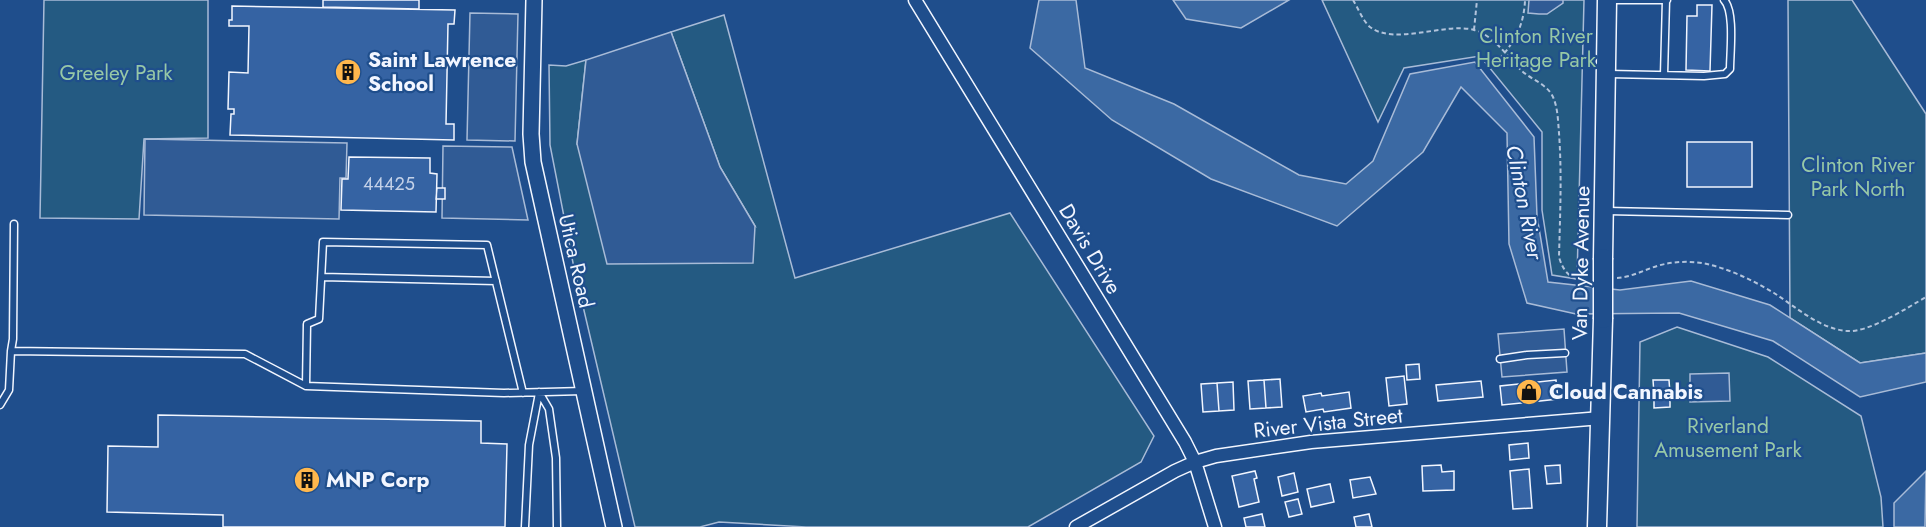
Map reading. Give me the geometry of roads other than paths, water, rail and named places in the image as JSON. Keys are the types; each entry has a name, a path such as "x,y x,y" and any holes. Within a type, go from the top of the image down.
{"main road":[{"name":"Van Dyke Avenue","path":"1598,527 1607,0"}],"street":[{"name":"Utica Road","path":"534,0 531,148 614,527"},
{"name":"Davis Drive","path":"915,0 1195,462 1215,527"},
{"name":"River Vista Street","path":"1076,527 1174,471 1195,462 1242,451 1311,442 1601,418"}],"lane":[{"path":"1607,0 1667,0 1664,75"},
{"path":"1606,74 1704,76 1725,74 1730,69 1730,15 1724,0"},
{"path":"1604,211 1788,215"},
{"path":"0,405 9,390 13,339 14,224"},
{"path":"306,386 307,324 320,319 323,242 487,245 523,393"},
{"path":"322,276 496,281"},
{"path":"11,351 245,354 306,386 523,393 584,391"},
{"path":"1500,359 1527,355 1565,354"},
{"path":"525,527 529,445 539,392"},
{"path":"539,392 549,409 556,458 556,527"}],"water":[{"name":"Clinton River","path":"1039,0 1076,0 1085,68 1174,104 1299,175 1346,184 1373,161 1410,74 1475,62 1534,137 1537,216 1548,282 1620,290 1691,281 1770,305 1860,363 1926,353 1926,382 1860,397 1773,341 1679,313 1576,314 1527,303 1509,244 1507,133 1461,87 1423,152 1337,226 1211,179 1112,120 1030,48"},
{"path":"1173,0 1289,0 1241,28 1186,19"},
{"path":"1926,471 1925,527 1894,527 1894,503"}],"place":[{"name":"Saint Lawrence School","path":"348,72"},
{"name":"Cloud Cannabis","path":"1529,392"},
{"name":"MNP Corp","path":"307,480"}],"park label":[{"name":"Clinton River Heritage Park","path":"1536,48"},
{"name":"Greeley Park","path":"116,73"},
{"name":"Clinton River Park North","path":"1858,177"},
{"name":"Riverland Amusement Park","path":"1728,438"}]}
